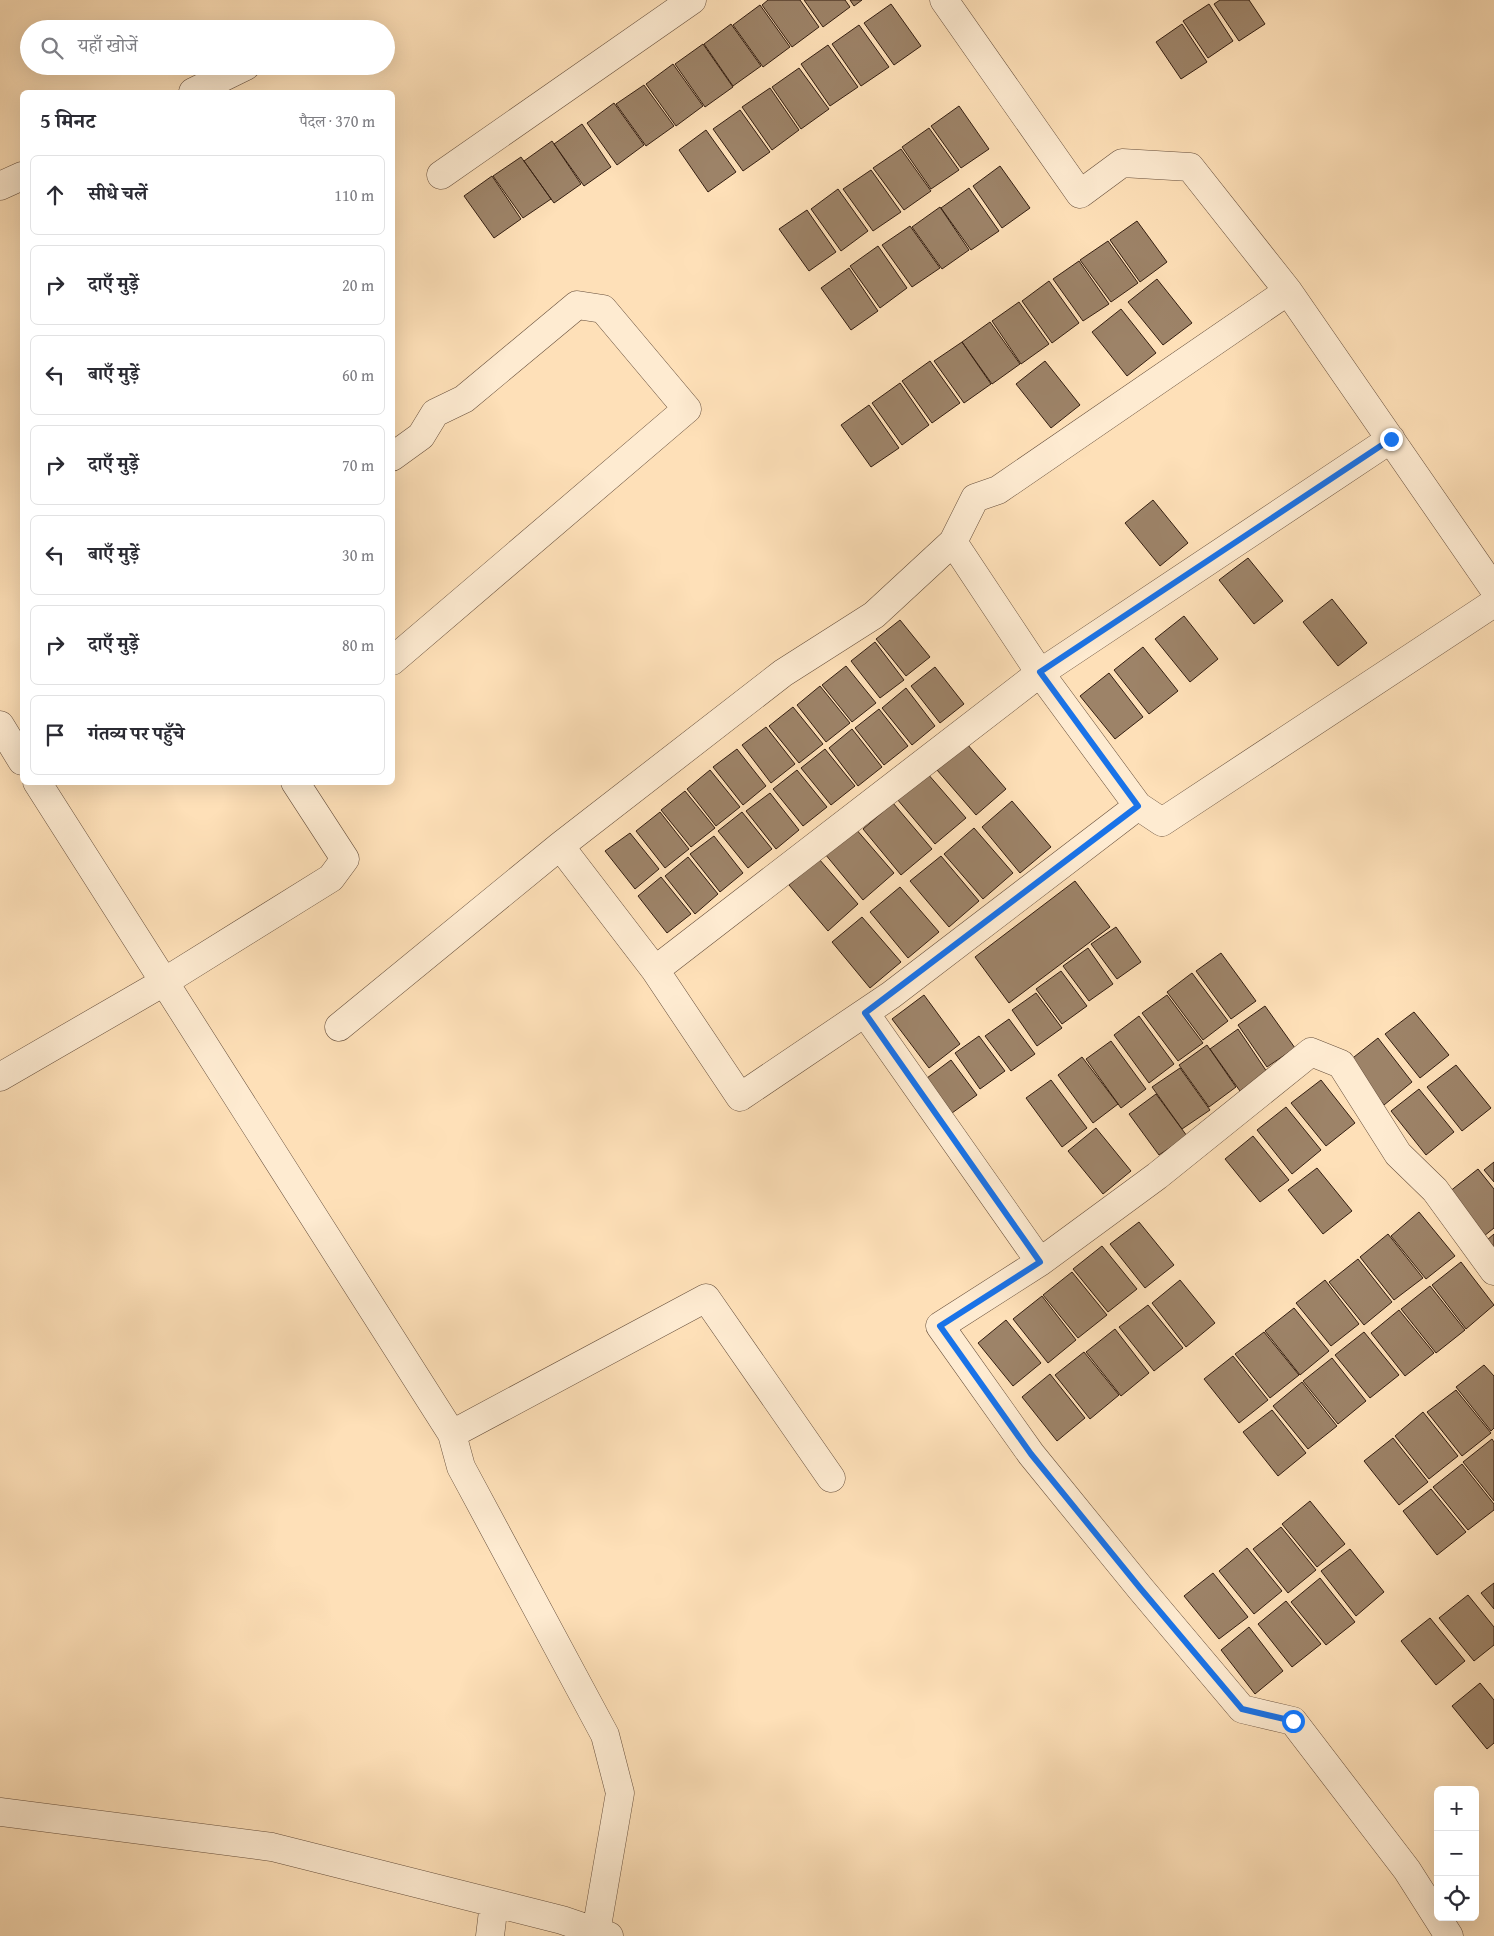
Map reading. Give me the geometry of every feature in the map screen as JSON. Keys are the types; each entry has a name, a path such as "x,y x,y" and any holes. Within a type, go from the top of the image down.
{"street":[{"path":"442,175 692,0"},
{"path":"944,0 1080,194 1122,163 1190,167 1288,291 1494,589"},
{"path":"197,90 228,75"},
{"path":"0,186 20,177"},
{"path":"339,1027 560,846 783,674 874,615 953,542 975,498 998,490 1288,291"},
{"path":"395,455 421,436 435,413 464,399 577,305 603,310 686,409 395,659"},
{"path":"655,970 1040,672 1391,439"},
{"path":"953,542 1040,672 1138,806 1162,822 1494,603"},
{"path":"0,726 20,758"},
{"path":"0,1812 272,1847 562,1920 603,1934 620,1793 605,1736 461,1467 452,1434 38,785"},
{"path":"0,1077 164,982 332,878 345,859 297,785"},
{"path":"560,846 655,970 740,1097 865,1013 1138,806"},
{"path":"865,1013 1040,1262"},
{"path":"1449,1936 1407,1870 1293,1721 1242,1709 1031,1454 940,1326 1040,1262 1157,1176 1311,1052 1342,1064 1398,1154 1435,1190 1494,1271"},
{"path":"452,1434 706,1298 832,1478"},
{"path":"490,1936 494,1904"}],"building":[{"path":"768,0 800,0 819,27 792,47 762,5"},
{"path":"804,0 845,0 850,7 823,27"},
{"path":"850,0 862,0 854,6"},
{"path":"1220,0 1249,0 1265,24 1239,41 1214,4"},
{"path":"891,4 921,46 894,65 864,23"},
{"path":"1209,4 1233,41 1208,58 1183,21"},
{"path":"760,5 790,47 763,67 733,25"},
{"path":"731,24 761,66 733,86 704,44"},
{"path":"1182,24 1207,62 1181,79 1156,42"},
{"path":"859,25 889,67 861,86 832,44"},
{"path":"703,44 733,87 705,107 675,64"},
{"path":"828,45 858,87 830,106 801,64"},
{"path":"673,64 703,106 676,126 646,84"},
{"path":"799,68 829,109 801,129 772,87"},
{"path":"644,85 674,126 646,146 616,104"},
{"path":"770,88 799,130 772,150 742,107"},
{"path":"614,103 644,145 617,165 587,123"},
{"path":"959,106 989,149 961,168 931,126"},
{"path":"740,110 770,152 743,171 713,129"},
{"path":"582,124 611,167 584,186 554,144"},
{"path":"929,128 959,170 931,189 902,147"},
{"path":"706,130 736,172 708,192 679,150"},
{"path":"552,141 581,184 554,203 524,161"},
{"path":"901,149 931,191 904,210 873,168"},
{"path":"521,157 551,199 523,218 493,176"},
{"path":"1000,166 1030,208 1002,228 973,186"},
{"path":"871,170 901,212 873,231 843,189"},
{"path":"492,176 521,219 494,238 464,196"},
{"path":"969,188 999,231 971,250 941,208"},
{"path":"838,189 868,231 841,251 811,209"},
{"path":"940,207 969,250 942,269 912,227"},
{"path":"807,210 836,252 809,271 779,229"},
{"path":"1137,221 1167,262 1140,282 1110,240"},
{"path":"910,226 940,268 912,287 882,245"},
{"path":"1108,241 1138,283 1111,302 1080,260"},
{"path":"878,246 907,288 880,308 850,266"},
{"path":"1079,261 1109,304 1083,321 1053,279"},
{"path":"849,268 878,311 851,330 821,288"},
{"path":"1157,279 1192,323 1163,345 1128,302"},
{"path":"1049,281 1079,323 1052,343 1022,301"},
{"path":"1019,302 1049,344 1021,364 992,321"},
{"path":"1121,309 1156,353 1127,376 1092,332"},
{"path":"990,322 1020,364 992,384 962,342"},
{"path":"962,342 991,384 964,403 934,361"},
{"path":"930,361 960,403 932,423 902,381"},
{"path":"1045,361 1080,405 1051,428 1016,384"},
{"path":"900,383 929,425 902,445 872,403"},
{"path":"869,405 899,448 871,467 841,425"},
{"path":"1153,500 1188,543 1160,566 1125,523"},
{"path":"1248,558 1283,601 1254,624 1219,580"},
{"path":"1332,599 1367,643 1338,666 1303,622"},
{"path":"1184,616 1218,659 1190,682 1155,639"},
{"path":"900,620 930,657 906,676 876,639"},
{"path":"875,642 904,680 880,698 851,661"},
{"path":"1143,647 1178,691 1149,714 1114,670"},
{"path":"846,666 876,703 852,722 822,685"},
{"path":"935,667 964,704 940,723 911,686"},
{"path":"1109,673 1143,717 1115,739 1080,696"},
{"path":"820,686 850,723 826,742 797,705"},
{"path":"906,688 935,726 912,745 882,708"},
{"path":"793,707 823,744 799,763 769,726"},
{"path":"879,709 908,746 884,765 855,728"},
{"path":"766,727 795,764 771,783 742,745"},
{"path":"852,729 882,767 858,786 829,748"},
{"path":"967,744 1006,789 976,815 937,770"},
{"path":"737,749 766,786 743,805 713,767"},
{"path":"825,749 855,786 831,805 801,768"},
{"path":"710,770 740,807 716,826 687,789"},
{"path":"797,770 827,807 803,826 773,789"},
{"path":"927,773 966,818 935,844 897,799"},
{"path":"685,791 715,828 691,847 661,810"},
{"path":"770,793 799,830 776,849 746,811"},
{"path":"1012,801 1051,847 1020,873 982,827"},
{"path":"893,803 932,849 901,875 863,829"},
{"path":"660,812 689,849 665,868 636,831"},
{"path":"742,812 772,849 748,868 718,831"},
{"path":"855,828 894,873 863,900 825,854"},
{"path":"974,828 1013,873 983,899 944,854"},
{"path":"630,833 659,869 635,889 605,851"},
{"path":"714,836 743,873 720,892 690,854"},
{"path":"941,856 979,901 949,927 910,881"},
{"path":"688,857 718,894 695,914 665,876"},
{"path":"819,859 858,904 828,931 789,885"},
{"path":"661,877 691,914 667,933 638,896"},
{"path":"1075,881 1110,927 1009,1003 975,957"},
{"path":"900,887 939,932 908,958 870,912"},
{"path":"862,917 901,962 870,988 832,942"},
{"path":"1116,927 1141,962 1117,979 1091,944"},
{"path":"1088,948 1113,984 1089,1001 1063,966"},
{"path":"1221,953 1256,1001 1231,1019 1196,971"},
{"path":"1061,971 1087,1006 1062,1024 1036,989"},
{"path":"1192,973 1228,1021 1203,1040 1167,992"},
{"path":"1036,993 1062,1028 1037,1046 1012,1010"},
{"path":"924,995 960,1044 929,1068 892,1019"},
{"path":"1167,995 1203,1043 1178,1061 1142,1013"},
{"path":"1265,1006 1295,1048 1267,1067 1238,1025"},
{"path":"1414,1012 1449,1055 1420,1078 1385,1034"},
{"path":"1139,1016 1174,1064 1149,1083 1114,1035"},
{"path":"1009,1019 1035,1054 1011,1071 985,1036"},
{"path":"1238,1029 1267,1072 1240,1091 1210,1049"},
{"path":"979,1036 1005,1071 980,1089 955,1053"},
{"path":"1378,1038 1412,1082 1384,1105 1349,1061"},
{"path":"1111,1041 1146,1089 1121,1108 1086,1059"},
{"path":"1207,1045 1236,1087 1209,1107 1179,1065"},
{"path":"1082,1057 1118,1104 1093,1123 1058,1075"},
{"path":"951,1060 977,1095 952,1113 927,1078"},
{"path":"1456,1065 1491,1108 1462,1131 1427,1087"},
{"path":"1180,1068 1210,1110 1182,1129 1152,1087"},
{"path":"1051,1080 1087,1128 1062,1147 1026,1098"},
{"path":"1321,1080 1355,1123 1326,1146 1291,1103"},
{"path":"1419,1089 1454,1132 1426,1155 1391,1111"},
{"path":"1156,1094 1187,1136 1159,1155 1129,1114"},
{"path":"1286,1107 1321,1150 1292,1174 1257,1130"},
{"path":"1096,1128 1131,1171 1103,1194 1068,1151"},
{"path":"1253,1136 1289,1180 1260,1202 1225,1159"},
{"path":"1494,1162 1494,1182 1484,1170"},
{"path":"1317,1168 1352,1211 1323,1234 1288,1190"},
{"path":"1478,1169 1494,1189 1494,1228 1484,1236 1449,1192"},
{"path":"1419,1212 1455,1256 1426,1279 1391,1236"},
{"path":"1139,1222 1174,1265 1145,1288 1110,1244"},
{"path":"1388,1234 1423,1278 1394,1300 1360,1257"},
{"path":"1494,1234 1494,1248 1487,1240"},
{"path":"1102,1246 1137,1289 1108,1312 1073,1269"},
{"path":"1358,1259 1392,1302 1364,1325 1329,1282"},
{"path":"1461,1262 1494,1305 1466,1329 1432,1285"},
{"path":"1072,1272 1107,1315 1078,1338 1043,1295"},
{"path":"1180,1280 1215,1323 1186,1347 1152,1303"},
{"path":"1325,1280 1359,1324 1331,1346 1296,1303"},
{"path":"1430,1286 1465,1330 1436,1353 1401,1309"},
{"path":"1042,1296 1076,1340 1048,1363 1013,1319"},
{"path":"1148,1305 1183,1348 1154,1371 1119,1327"},
{"path":"1294,1308 1329,1351 1300,1375 1265,1331"},
{"path":"1399,1310 1434,1353 1405,1376 1371,1333"},
{"path":"1006,1320 1041,1363 1013,1386 978,1343"},
{"path":"1115,1329 1149,1373 1121,1396 1086,1352"},
{"path":"1264,1332 1299,1375 1270,1398 1235,1354"},
{"path":"1364,1332 1399,1375 1370,1398 1335,1355"},
{"path":"1084,1352 1119,1395 1090,1419 1055,1375"},
{"path":"1233,1356 1268,1400 1239,1423 1204,1379"},
{"path":"1332,1358 1366,1401 1338,1424 1303,1381"},
{"path":"1484,1365 1494,1376 1494,1428 1491,1431 1456,1387"},
{"path":"1050,1374 1085,1418 1057,1441 1022,1397"},
{"path":"1302,1382 1337,1426 1308,1449 1273,1406"},
{"path":"1456,1390 1491,1433 1462,1456 1427,1412"},
{"path":"1272,1410 1306,1453 1278,1476 1243,1432"},
{"path":"1423,1412 1458,1456 1429,1479 1395,1436"},
{"path":"1393,1438 1428,1482 1399,1505 1364,1461"},
{"path":"1492,1439 1494,1442 1494,1501 1463,1462"},
{"path":"1462,1464 1494,1504 1494,1510 1468,1530 1433,1487"},
{"path":"1431,1489 1466,1532 1437,1555 1403,1511"},
{"path":"1310,1501 1345,1544 1317,1567 1282,1524"},
{"path":"1281,1527 1316,1570 1288,1593 1253,1549"},
{"path":"1247,1548 1282,1591 1254,1614 1219,1571"},
{"path":"1350,1549 1384,1592 1356,1616 1321,1571"},
{"path":"1213,1573 1248,1617 1219,1639 1184,1596"},
{"path":"1320,1578 1355,1622 1326,1645 1291,1602"},
{"path":"1494,1583 1494,1609 1481,1593"},
{"path":"1468,1595 1494,1627 1494,1645 1474,1661 1439,1618"},
{"path":"1286,1601 1321,1644 1292,1667 1258,1624"},
{"path":"1430,1618 1465,1661 1436,1685 1401,1641"},
{"path":"1249,1627 1283,1671 1255,1694 1221,1650"},
{"path":"1480,1683 1494,1700 1494,1743 1487,1749 1452,1706"}],"route":[{"path":"1293,1721 1242,1709 1031,1454 940,1326 1040,1262 865,1013 1138,806 1040,672 1391,439"}]}
